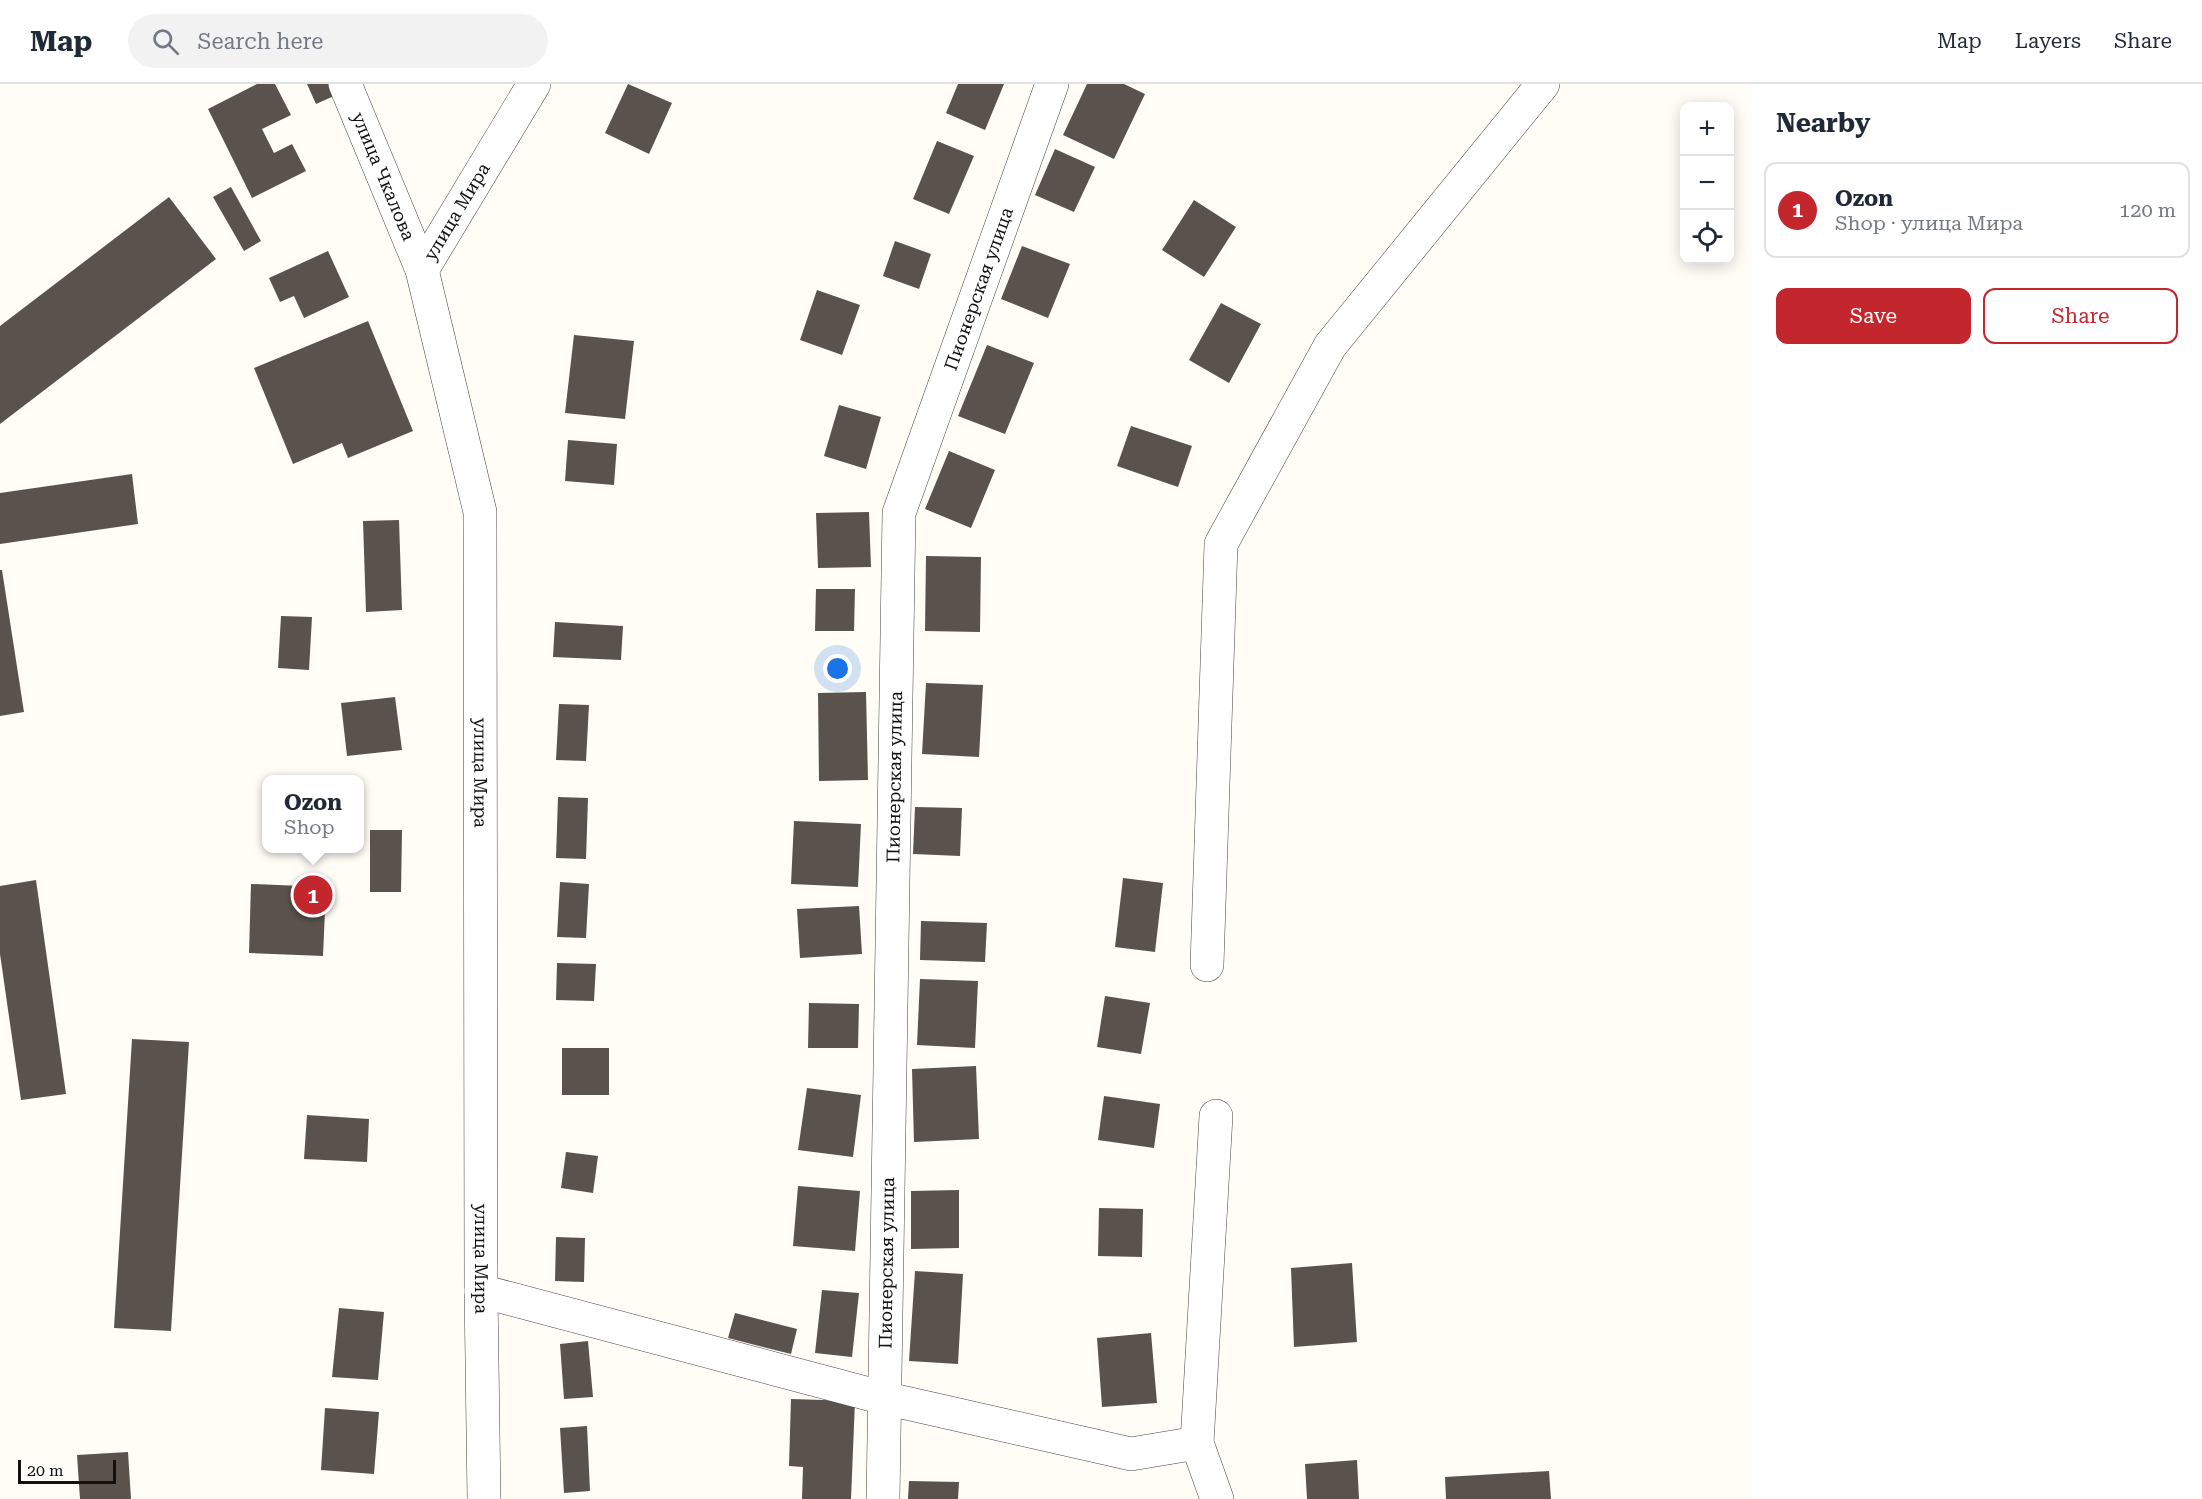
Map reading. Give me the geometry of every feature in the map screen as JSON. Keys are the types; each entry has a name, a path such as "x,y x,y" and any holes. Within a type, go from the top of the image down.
{"street":[{"name":"улица Чкалова","path":"345,84 422,270"},
{"name":"улица Мира","path":"484,1499 481,1291 480,512 422,270 534,84"},
{"name":"Пионерская улица","path":"883,1499 898,513 1052,84"},
{"path":"1207,964 1221,544 1330,346 1543,84"},
{"path":"1216,1116 1197,1443 1217,1499"},
{"path":"481,1291 884,1398 1131,1454 1197,1443"}],"building":[{"path":"257,84 275,84 291,115 262,129 274,153 292,144 306,171 252,198 208,109"},
{"path":"307,84 340,84 343,92 316,104"},
{"path":"628,84 672,103 649,154 605,133"},
{"path":"958,84 1004,84 985,130 946,113"},
{"path":"1087,84 1124,84 1145,94 1114,159 1063,135"},
{"path":"937,141 974,156 949,214 913,199"},
{"path":"1055,149 1095,167 1074,212 1035,195"},
{"path":"231,187 261,241 244,251 213,197"},
{"path":"169,197 216,259 0,424 0,326"},
{"path":"1194,200 1236,227 1204,277 1162,250"},
{"path":"895,241 931,254 919,289 883,276"},
{"path":"1022,246 1070,264 1048,318 1001,299"},
{"path":"328,251 349,297 304,318 294,296 280,302 269,278"},
{"path":"817,290 860,305 842,355 800,340"},
{"path":"1221,303 1261,324 1229,383 1189,360"},
{"path":"368,321 413,431 348,458 342,443 293,464 254,368"},
{"path":"574,335 634,341 625,419 565,413"},
{"path":"987,345 1034,363 1005,434 958,416"},
{"path":"839,405 881,417 866,469 824,456"},
{"path":"1131,426 1192,446 1178,487 1117,466"},
{"path":"568,440 617,444 614,485 565,481"},
{"path":"949,451 995,470 971,528 925,509"},
{"path":"132,474 138,524 0,544 0,493"},
{"path":"869,512 871,567 818,568 816,513"},
{"path":"399,520 402,610 366,612 363,521"},
{"path":"926,556 981,557 980,632 925,631"},
{"path":"0,570 2,570 24,712 0,716"},
{"path":"816,589 855,589 854,631 815,631"},
{"path":"281,616 312,617 309,670 278,668"},
{"path":"555,622 623,626 621,660 553,657"},
{"path":"926,683 983,685 979,757 922,754"},
{"path":"866,692 868,780 819,781 818,693"},
{"path":"395,697 402,750 347,756 341,703"},
{"path":"559,704 589,705 586,761 556,760"},
{"path":"558,797 588,798 586,859 556,858"},
{"path":"915,807 962,808 960,856 913,854"},
{"path":"794,821 861,824 858,887 791,884"},
{"path":"370,830 402,830 401,892 370,892"},
{"path":"1123,878 1163,883 1155,952 1115,947"},
{"path":"36,880 66,1094 21,1100 0,954 0,886"},
{"path":"560,882 589,884 586,938 557,937"},
{"path":"251,884 326,887 323,956 249,953"},
{"path":"859,906 862,954 800,958 797,909"},
{"path":"921,921 987,923 985,962 920,960"},
{"path":"557,963 596,964 594,1001 556,1000"},
{"path":"920,979 978,981 975,1048 917,1045"},
{"path":"1105,996 1150,1003 1141,1054 1097,1047"},
{"path":"809,1003 859,1004 858,1048 808,1048"},
{"path":"132,1039 189,1042 171,1331 114,1328"},
{"path":"562,1048 609,1048 609,1095 562,1095"},
{"path":"976,1066 979,1139 914,1142 912,1069"},
{"path":"807,1088 861,1095 853,1157 798,1150"},
{"path":"1104,1096 1160,1104 1154,1148 1098,1140"},
{"path":"307,1115 369,1119 367,1162 304,1159"},
{"path":"566,1152 598,1156 593,1193 561,1188"},
{"path":"798,1186 860,1191 855,1251 793,1246"},
{"path":"959,1190 959,1248 911,1249 911,1191"},
{"path":"1099,1208 1143,1209 1142,1257 1098,1256"},
{"path":"556,1237 585,1238 584,1282 555,1281"},
{"path":"1352,1263 1357,1342 1294,1347 1291,1268"},
{"path":"915,1271 963,1274 958,1364 909,1361"},
{"path":"822,1290 859,1293 852,1357 815,1353"},
{"path":"339,1308 384,1312 378,1380 332,1377"},
{"path":"735,1313 797,1329 791,1354 728,1338"},
{"path":"1151,1333 1157,1403 1102,1407 1097,1338"},
{"path":"588,1341 593,1397 564,1399 560,1344"},
{"path":"791,1399 855,1401 851,1499 802,1499 803,1467 789,1466"},
{"path":"325,1408 379,1412 374,1474 321,1470"},
{"path":"587,1426 590,1491 564,1493 560,1428"},
{"path":"128,1452 131,1499 80,1499 77,1455"},
{"path":"1357,1460 1359,1499 1307,1499 1305,1464"},
{"path":"1549,1471 1551,1499 1446,1499 1445,1477"},
{"path":"909,1481 959,1482 958,1499 908,1499"}],"place":[{"name":"Ozon","path":"313,895"}]}
